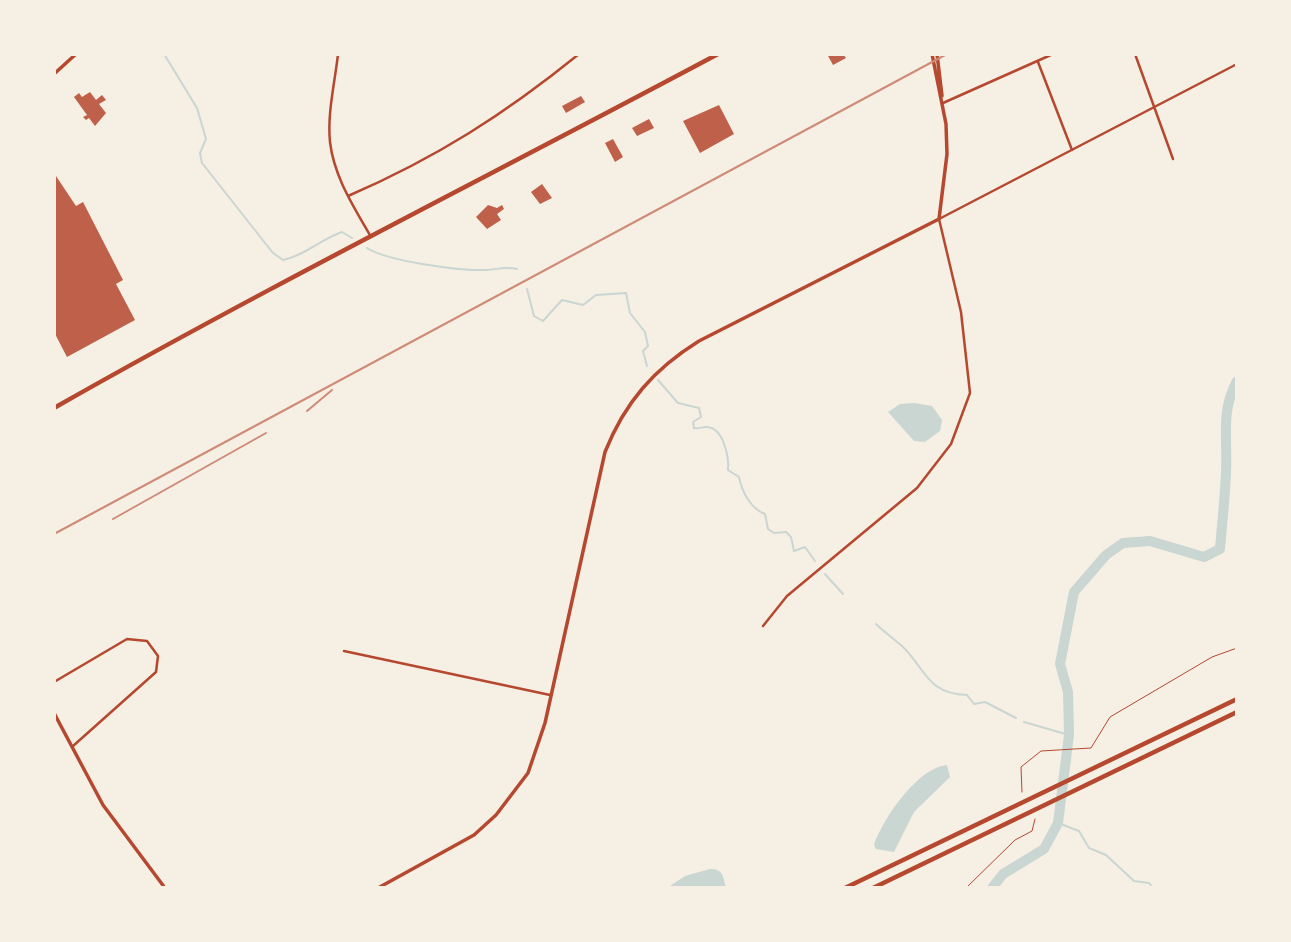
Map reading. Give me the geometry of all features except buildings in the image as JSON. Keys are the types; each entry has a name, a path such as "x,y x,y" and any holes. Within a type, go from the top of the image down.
{"main road":[{"path":"54,408 166,343 372,238 718,54"},
{"path":"845,888 1237,699"},
{"path":"873,888 1237,712"}],"street":[{"path":"54,74 76,54"},
{"path":"338,54 330,139 337,171 372,238"},
{"path":"348,196 450,148 520,102 579,54"},
{"path":"763,626 787,596 917,488 951,444 970,393 961,312 939,219 947,154 943,103 934,54"},
{"path":"943,103 1053,54"},
{"path":"1135,54 1173,159"},
{"path":"1038,62 1072,150"},
{"path":"378,888 464,842 496,815 528,773 538,749 551,695 605,452 615,428 638,391 666,363 699,341 1237,64"},
{"path":"54,682 129,638 147,641 158,656 156,673 73,746"},
{"path":"344,651 551,695"},
{"path":"54,713 103,805 164,888"}],"path":[{"path":"1022,792 1019,781 1022,764 1045,750 1084,751 1094,746 1110,717 1212,657 1237,648"},
{"path":"966,888 1015,840 1032,831 1036,826 1035,819"}],"shaded area":[{"path":"900,404 932,406 942,420 940,431 925,442 914,441 888,412"},
{"path":"947,765 950,777 914,812 894,852 876,849 874,845 878,834 903,796 924,775"},
{"path":"710,869 720,872 726,888 667,888 685,876"}],"waterway":[{"path":"164,54 197,108 206,139 200,153 202,163 273,253 283,260 342,232 352,238"},
{"path":"367,248 390,257 442,267 473,270 517,269"},
{"path":"527,289 534,316 543,321 562,300 583,305 596,295 626,293 630,313 645,332 648,346 643,351 647,366"},
{"path":"658,380 678,403 699,408 701,417 693,422 694,428 712,428 721,437 728,458 728,470 739,477 751,504 765,514 768,529 774,533 786,532 791,537 794,551 805,547 815,561"},
{"path":"992,888 1003,874 1044,849 1058,823 1069,735 1068,692 1060,664 1074,592 1106,555 1123,543 1150,541 1204,557 1220,549 1226,482 1228,404 1237,381"},
{"path":"825,574 843,594"},
{"path":"876,624 902,646 935,685 954,694 967,695 974,704 985,702 1016,718"},
{"path":"1024,722 1069,735"},
{"path":"1058,823 1079,831 1089,848 1106,855 1134,881 1149,883 1153,888"}],"railway":[{"path":"54,534 947,54"},
{"path":"307,411 332,390"},
{"path":"113,519 266,433"}]}
